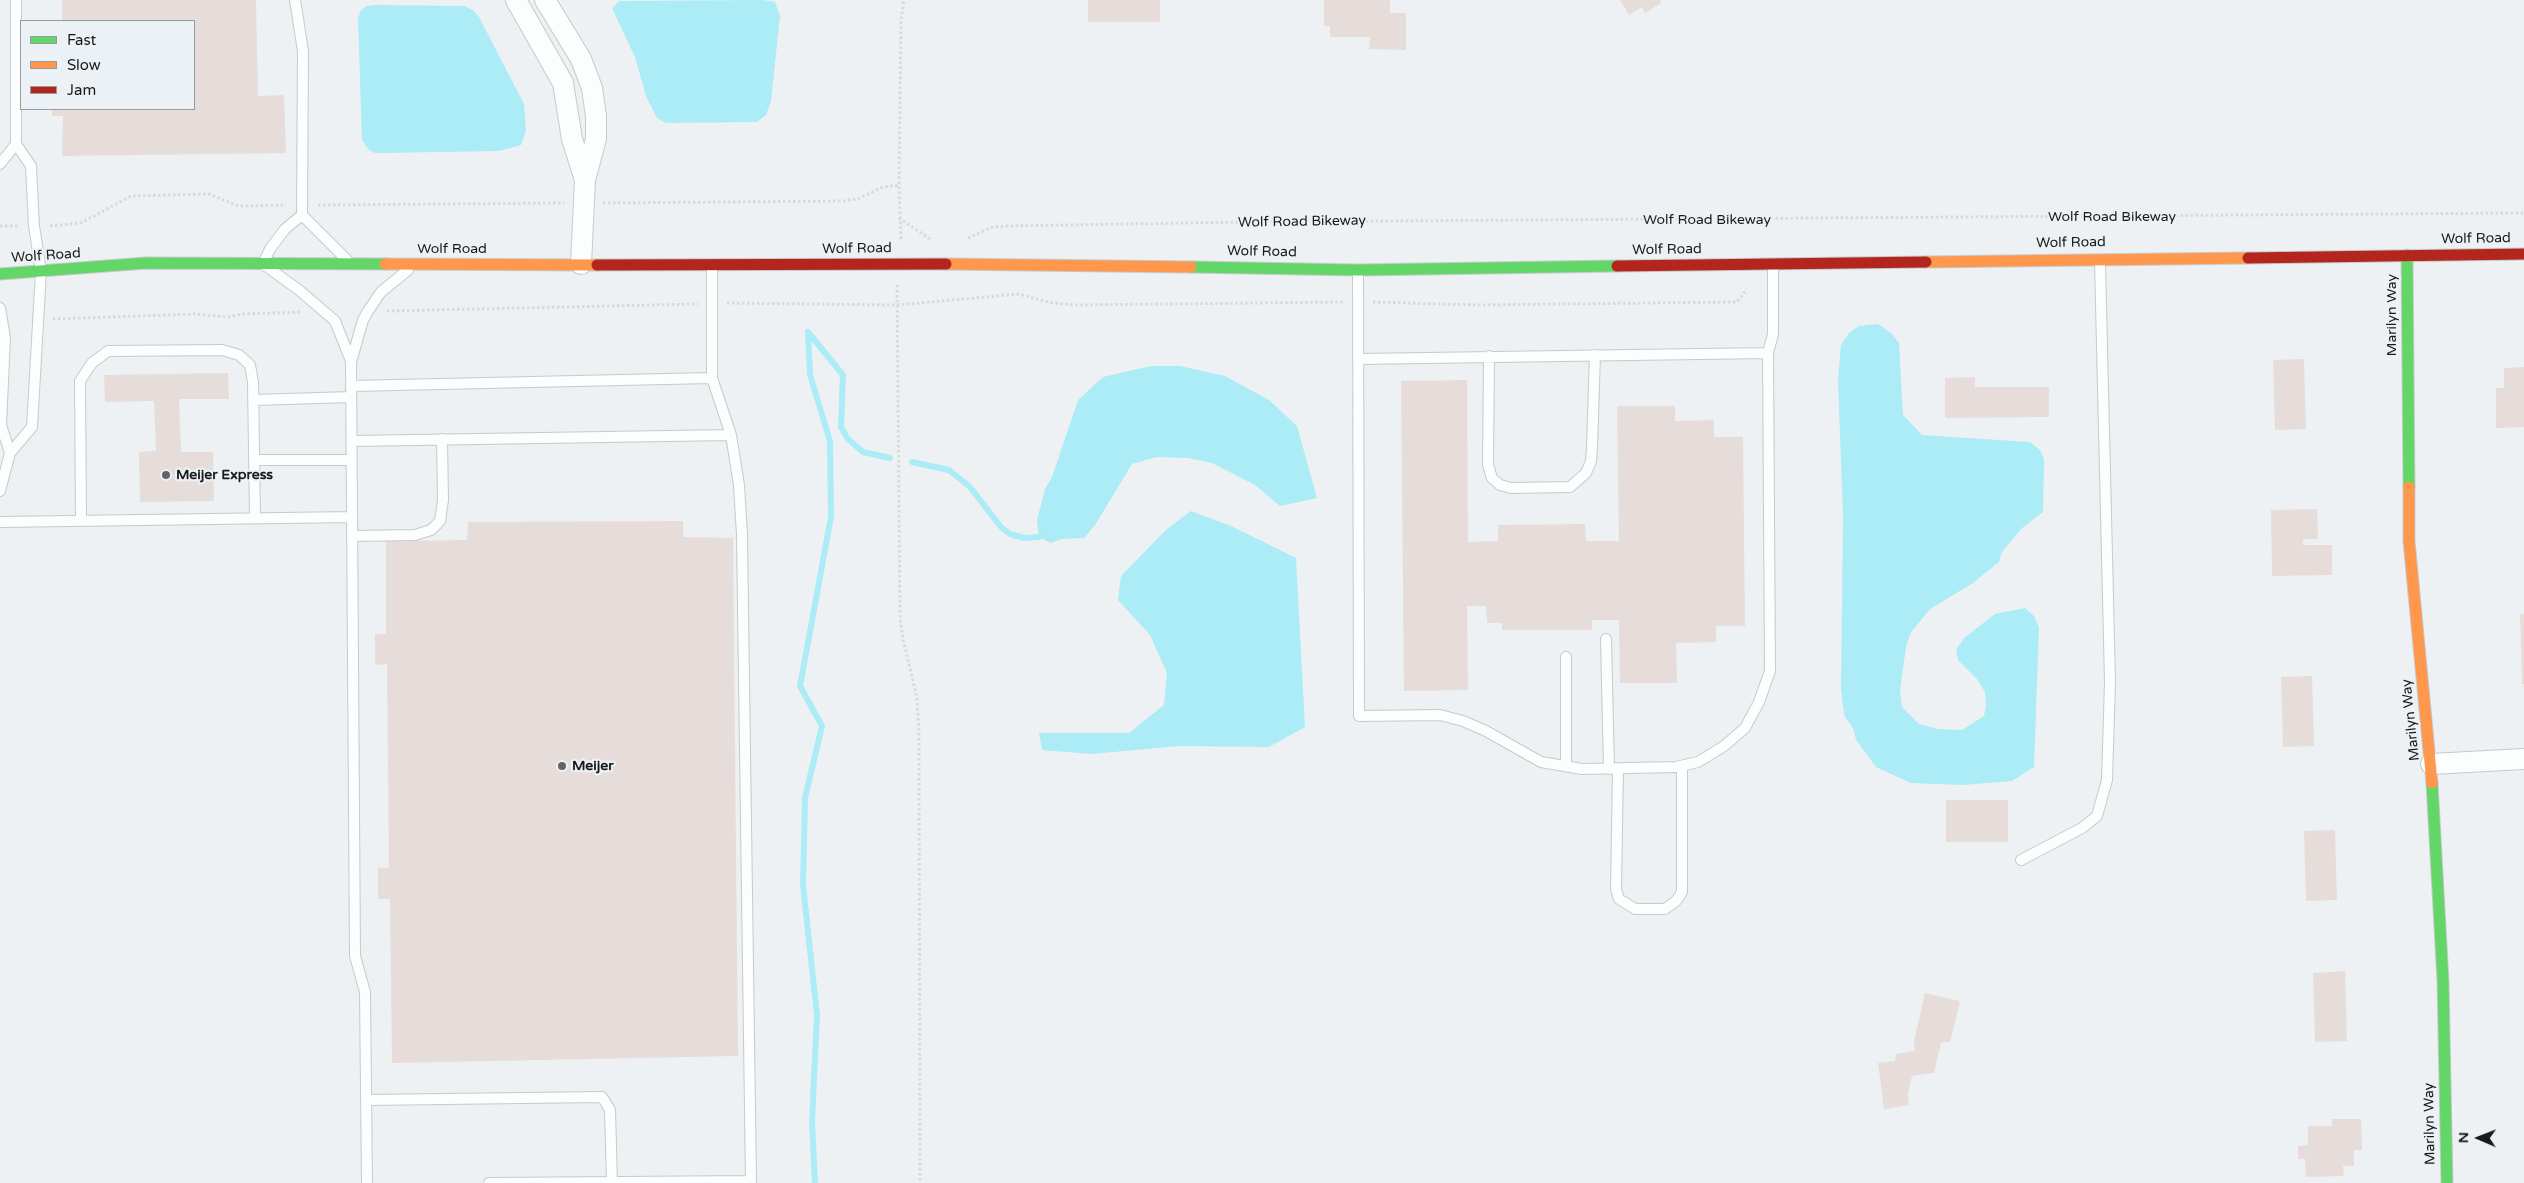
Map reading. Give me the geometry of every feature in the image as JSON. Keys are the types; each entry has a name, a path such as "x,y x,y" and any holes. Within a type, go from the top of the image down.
{"main road":[{"name":"Wolf Road","path":"0,274 146,264 581,264 712,266 899,263 1358,270 2100,258 2524,254"},
{"name":"Marilyn Way","path":"2407,255 2409,541 2431,764 2443,981 2446,1183"}],"street":[{"path":"516,0 563,83 572,138 585,180"},
{"path":"545,0 580,59 592,88 596,116 596,139 585,180 581,264"},
{"path":"2431,764 2524,759"}],"lane":[{"path":"0,491 10,453 32,427 41,271 34,226 31,166 16,144 16,0"},
{"path":"295,0 303,51 302,210 270,249 263,264 324,311 335,322 351,362"},
{"path":"0,164 16,144"},
{"path":"302,210 352,264"},
{"path":"2021,860 2082,828 2097,816 2107,780 2110,682 2100,258"},
{"path":"1358,270 1359,716 1440,715 1463,721 1541,762 1582,769 1614,769 1682,766 1698,762 1724,746 1745,728 1759,702 1770,671 1768,353 1773,334 1773,263"},
{"path":"367,1183 365,992 355,956 351,362 363,320 381,292 415,264"},
{"path":"489,1183 751,1181 742,536 739,485 731,435 712,378 712,266"},
{"path":"0,308 5,338 0,425 10,453"},
{"path":"81,521 80,381 92,363 108,351 222,350 239,355 250,365 253,400 255,518"},
{"path":"1358,359 1768,353"},
{"path":"1489,356 1488,465 1492,478 1500,485 1511,488 1570,487 1579,481 1586,472 1591,461 1592,448 1595,355"},
{"path":"253,400 351,392 712,378"},
{"path":"352,441 731,435"},
{"path":"352,536 415,535 431,530 440,521 443,500 442,439"},
{"path":"254,460 352,460"},
{"path":"0,522 352,516"},
{"path":"1606,639 1614,769 1616,889 1619,898 1635,909 1664,909 1676,901 1682,892 1682,766"},
{"path":"1566,657 1566,766"},
{"path":"366,1100 602,1097 610,1110 612,1182"}],"path":[{"path":"901,241 899,185 904,0"},
{"path":"52,226 81,223 131,196 209,194 238,206 302,210 584,203 844,201 858,199 883,187 899,185"},
{"name":"Wolf Road Bikeway","path":"960,238 970,238 993,228 1007,226 1248,222 2524,213"},
{"path":"899,218 930,239 940,239"},
{"path":"897,286 900,617 903,639 917,698 919,732 920,1183"},
{"path":"368,312 712,303 897,305 1018,294 1053,303 1075,304 1358,302 1476,305 1737,302 1747,288 1773,287"},
{"path":"76,319 195,314 228,317 242,314 324,311"}],"water":[{"path":"763,0 775,2 780,16 771,101 766,115 757,122 666,123 657,118 646,96 635,57 612,8 619,1"},
{"path":"367,6 464,6 473,10 479,17 524,104 526,131 521,145 499,151 375,153 368,149 362,140 358,18 361,10"},
{"path":"1878,324 1892,334 1899,343 1903,415 1922,435 2030,442 2040,450 2044,459 2043,512 2021,529 2002,552 1999,562 1973,583 1930,609 1911,632 1906,647 1900,690 1902,707 1919,724 1938,729 1962,730 1984,716 1986,706 1985,692 1977,679 1958,660 1956,650 1964,638 1995,614 2025,608 2034,616 2039,628 2034,767 2012,781 1963,785 1911,783 1876,767 1856,740 1854,730 1844,715 1841,688 1843,515 1838,380 1841,345 1849,333 1859,326"},
{"path":"1151,366 1180,366 1225,376 1269,400 1297,426 1317,498 1280,506 1255,485 1212,463 1188,458 1156,457 1132,464 1095,525 1084,538 1061,539 1051,543 1039,537 1037,520 1045,489 1052,477 1078,400 1103,377"},
{"path":"1191,511 1231,526 1296,558 1305,727 1269,747 1179,746 1092,754 1042,750 1039,733 1129,733 1164,705 1167,673 1150,635 1118,600 1121,576 1167,529"}],"building":[{"path":"62,0 256,0 258,96 284,95 286,153 62,156 63,116 52,116 52,110 195,110 195,20 62,20"},
{"path":"1088,0 1160,0 1160,22 1088,22"},
{"path":"1324,0 1390,0 1390,13 1406,13 1406,50 1369,49 1370,37 1330,37 1330,26 1324,26"},
{"path":"1620,0 1660,0 1661,3 1645,13 1642,7 1629,15"},
{"path":"2304,359 2306,429 2275,430 2273,360"},
{"path":"2524,367 2524,427 2496,428 2496,388 2504,388 2504,368"},
{"path":"228,373 229,399 179,399 181,452 213,452 214,501 140,502 139,452 156,451 154,401 105,402 104,375"},
{"path":"1975,377 1975,387 2049,387 2049,417 1945,418 1945,378"},
{"path":"1467,380 1468,542 1498,541 1498,525 1585,524 1586,541 1619,541 1617,406 1675,406 1675,421 1714,420 1714,437 1743,437 1745,626 1716,626 1716,642 1676,643 1677,683 1620,683 1619,620 1592,620 1592,630 1502,630 1502,623 1487,623 1486,606 1467,606 1468,690 1404,691 1401,381"},
{"path":"2317,509 2318,539 2303,539 2303,545 2332,545 2332,575 2272,576 2271,510"},
{"name":"Meijer","path":"683,521 683,537 733,538 738,1056 392,1063 390,899 378,899 378,868 389,868 387,664 375,665 375,634 386,634 386,541 467,540 468,522"},
{"path":"2520,614 2524,614 2524,684 2522,684"},
{"path":"2312,676 2314,746 2283,747 2281,677"},
{"path":"1946,800 2008,800 2008,842 1946,842"},
{"path":"2335,830 2337,900 2306,901 2304,831"},
{"path":"2345,971 2347,1041 2315,1042 2313,973"},
{"path":"1925,993 1960,1001 1950,1042 1941,1043 1934,1073 1912,1076 1908,1094 1909,1105 1884,1109 1878,1063 1895,1061 1896,1054 1915,1051 1914,1041"},
{"path":"2332,1119 2361,1119 2362,1150 2354,1150 2354,1166 2343,1166 2344,1176 2306,1177 2305,1159 2298,1159 2298,1146 2308,1145 2308,1126 2332,1126"}],"waterway":[{"path":"808,332 810,375 830,441 831,517 800,686 822,726 805,798 803,885 817,1015 812,1122 815,1183"},
{"path":"808,332 843,375 841,427 848,439 863,452 890,458"},
{"path":"912,462 949,470 970,487 1001,527 1010,534 1024,538 1039,537"}],"traffic: fast":[{"path":"2407,255 2409,487"},
{"path":"0,274 146,263 385,264"},
{"path":"1191,267 1358,270 1617,266"},
{"path":"2432,783 2443,981 2447,1183"}],"traffic: slow":[{"path":"1926,262 2248,258"},
{"path":"385,264 597,265"},
{"path":"946,264 1191,267"},
{"path":"2409,487 2409,541 2432,783"}],"traffic: jam":[{"path":"2248,258 2524,254"},
{"path":"1617,266 1926,262"},
{"path":"597,265 946,264"}],"place":[{"name":"Meijer Express","path":"166,475"},
{"name":"Meijer","path":"562,766"}]}
